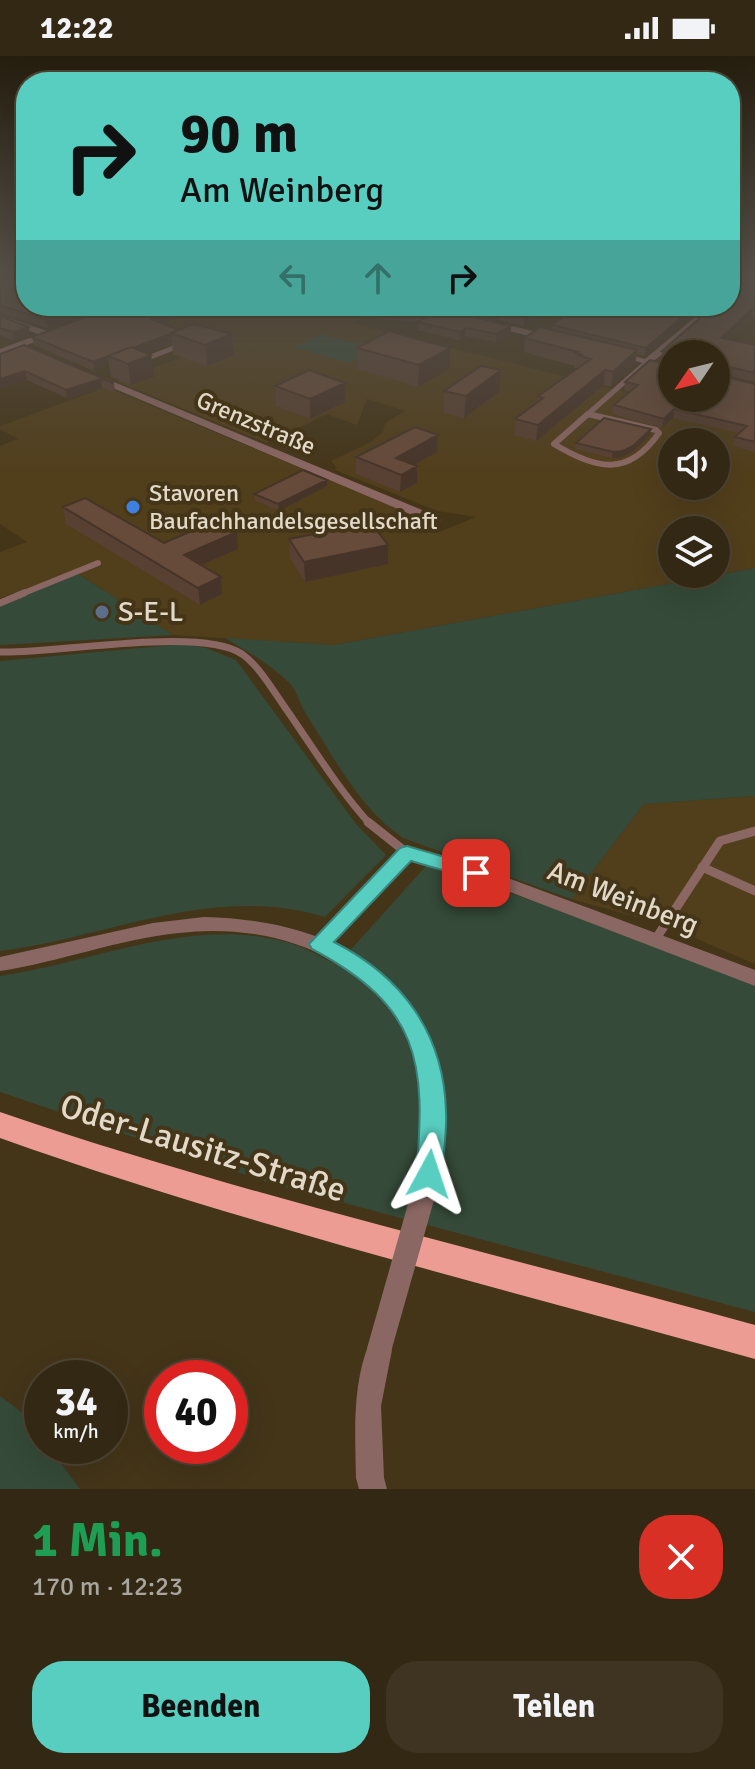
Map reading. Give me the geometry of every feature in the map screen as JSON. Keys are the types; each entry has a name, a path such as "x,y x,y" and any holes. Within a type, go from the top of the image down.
{"highway":[{"name":"Oder-Lausitz-Straße","path":"0,1125 97,1161 228,1201 755,1342"}],"street":[{"path":"0,352 29,341"},
{"path":"647,362 672,341"},
{"path":"121,367 191,342"},
{"path":"18,345 40,354"},
{"path":"602,351 658,365"},
{"name":"Grenzstraße","path":"80,371 435,520"},
{"path":"94,377 108,372"},
{"path":"320,944 407,853"},
{"name":"Am Weinberg","path":"407,853 448,862 755,978"},
{"path":"0,964 201,924 260,926 320,944 355,962 378,980 407,1014 428,1057 434,1112 429,1174 379,1350 368,1406 373,1489"}],"lane":[{"path":"586,413 659,433 628,463 616,466 566,452 554,444 586,413 647,362"},
{"path":"0,603 98,563"},
{"path":"0,652 27,653 185,641 229,648 243,655 266,681 358,811 377,832 407,853"},
{"path":"655,940 720,841 755,831"},
{"path":"702,867 755,891"}],"shaded area":[{"path":"189,341 424,341 658,400 658,412 705,412 748,423 755,438 755,568 730,573 730,516 658,516 658,586 334,645 173,635 75,572 0,598 0,552 27,542 0,524 0,446 18,439 0,429 0,426 106,387 421,518 429,528 439,532 476,517 437,511 335,470 337,468 331,461 371,442 383,432 385,423 405,411 367,399 357,425 327,414 267,443 116,381 210,348"},
{"path":"755,796 755,964 665,925 571,899 644,804"}],"green space":[{"path":"306,341 346,341 376,349 349,363 293,347"},
{"path":"755,568 755,796 644,804 571,899 403,838 387,826 348,780 291,685 268,665 225,638 334,645 658,586 730,588 730,573"},
{"path":"75,572 173,635 0,645 0,606"},
{"path":"183,644 206,648 236,660 356,824 386,855 325,917 283,908 242,906 201,909 0,951 0,661"},
{"path":"426,866 655,940 755,983 755,1312 273,1184 0,1092 0,976 146,944 219,934 256,936 293,944 337,965"},
{"path":"0,1396 24,1415 24,1464 61,1464 80,1489 0,1489"}],"building":[{"path":"41,341 152,341 131,347 93,362"},
{"path":"193,341 215,341 205,345"},
{"path":"370,341 424,341 450,348 419,365 357,348"},
{"path":"536,341 599,341 637,350 613,372 605,370 538,425 515,419 543,398 538,396 591,359 580,356 578,352"},
{"path":"617,341 654,341 646,348"},
{"path":"730,341 755,345 755,373 730,367"},
{"path":"24,345 114,383 101,379 66,390 25,371 0,379 0,354"},
{"path":"131,347 151,355 128,364 108,356"},
{"path":"650,360 658,361 658,412 671,412 664,419 614,405 638,385 625,382"},
{"path":"481,366 501,370 466,396 444,391"},
{"path":"309,370 345,383 310,399 275,386"},
{"path":"730,378 755,384 755,442 735,437 747,426 687,412 730,412"},
{"path":"604,418 651,429 623,451 613,452 576,443"},
{"path":"415,427 438,435 396,458 417,466 401,475 356,457"},
{"path":"303,470 327,480 278,504 254,494"},
{"path":"85,498 164,543 215,521 237,532 184,555 221,577 198,588 63,507"},
{"path":"371,523 388,545 304,562 289,539"}],"place":[{"name":"Stavoren Baufachhandelsgesellschaft","path":"133,507"},
{"name":"S-E-L","path":"102,612"}],"route":[{"path":"429,1174 434,1112 428,1057 407,1014 378,980 355,962 320,944 407,853 448,862 476,873"}]}
